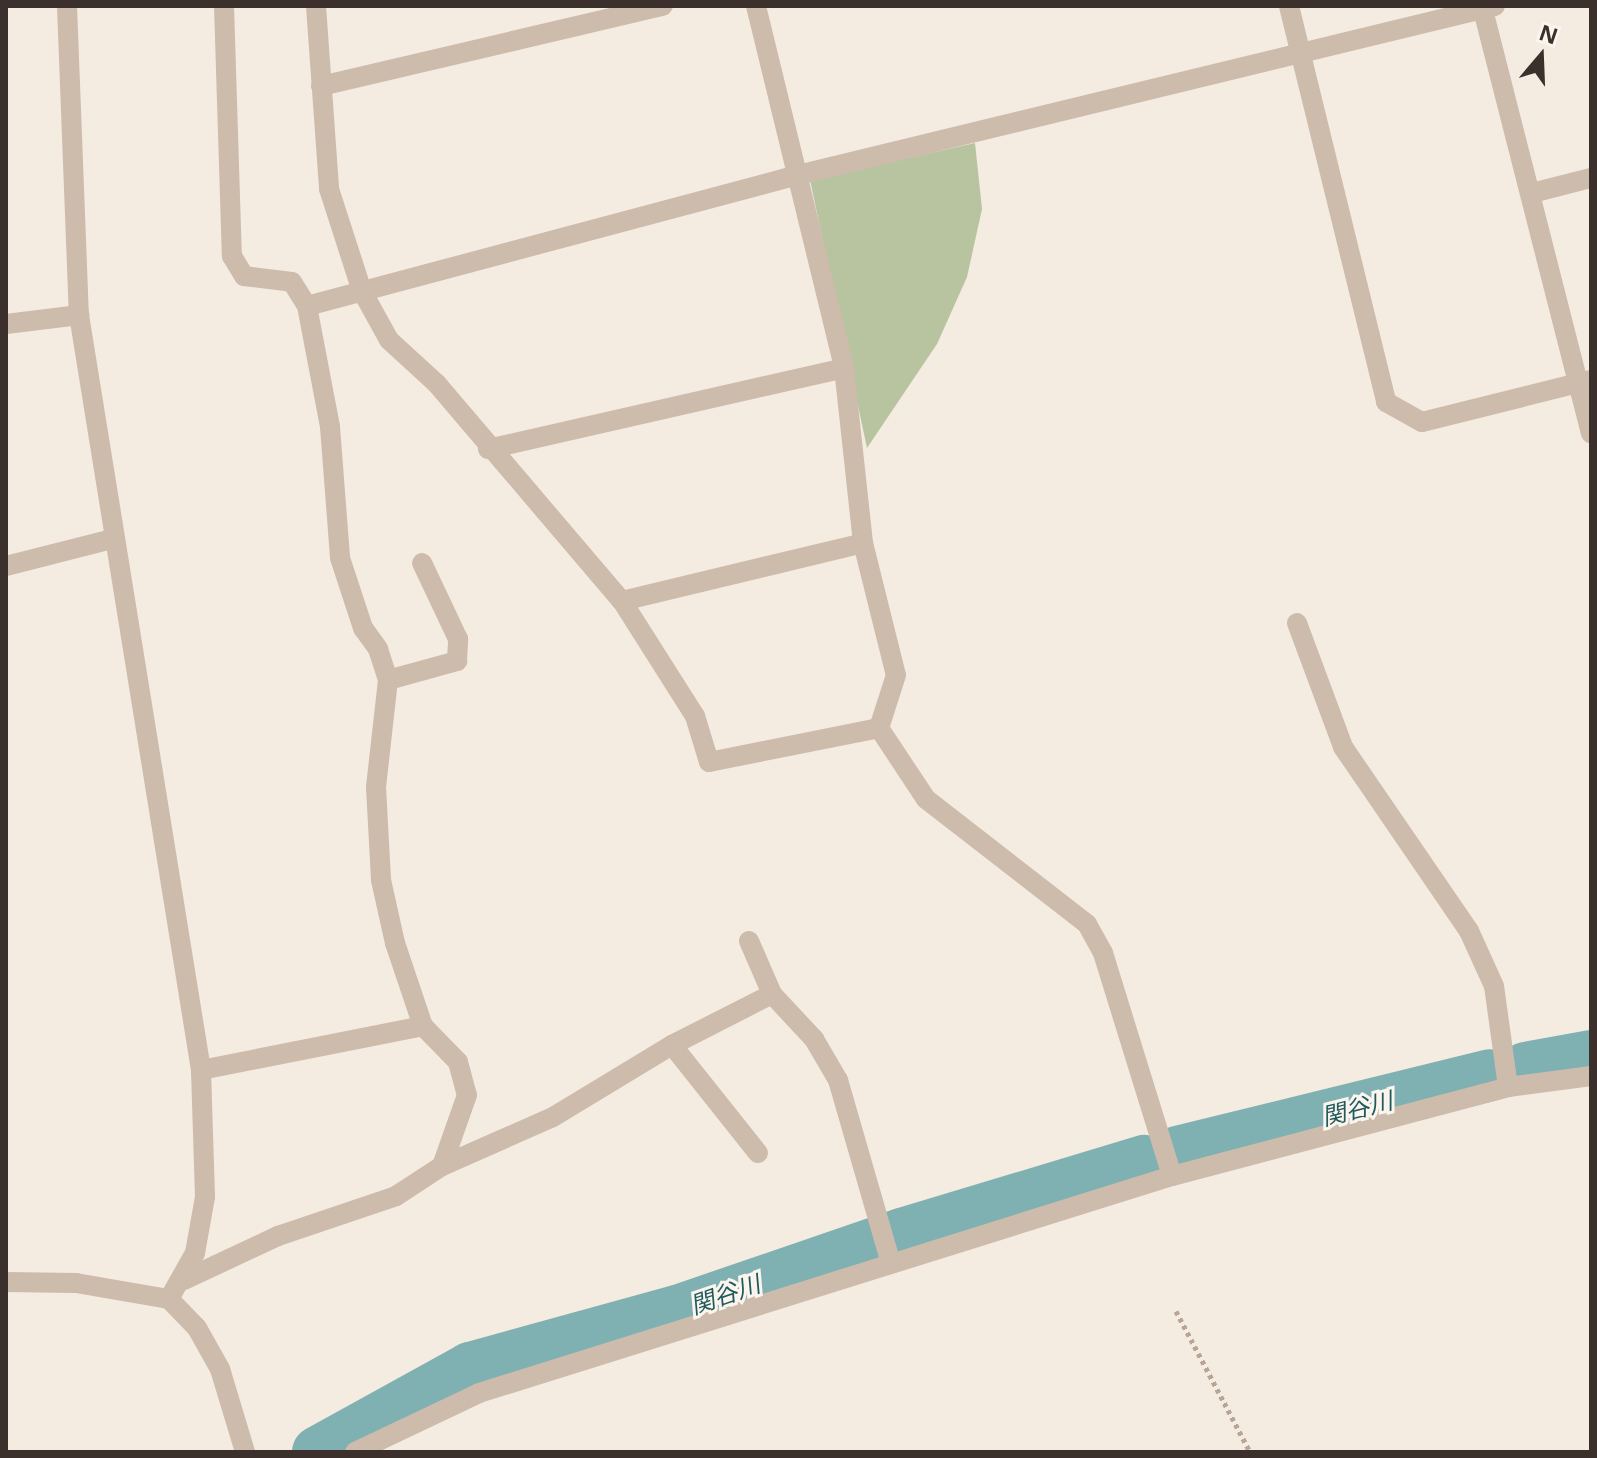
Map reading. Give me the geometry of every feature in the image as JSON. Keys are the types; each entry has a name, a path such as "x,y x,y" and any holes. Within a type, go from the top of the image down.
{"street":[{"path":"67,6 79,315 112,539 201,1070 205,1197 195,1253 184,1280 169,1299"},
{"path":"224,6 232,256 244,276 292,282 307,306 330,427 340,558 363,628 378,649 388,680 376,787 381,880 395,943 423,1026 458,1062 467,1095 442,1166"},
{"path":"316,6 329,189 362,291 389,340 437,384 488,449 622,601 695,716 709,762 879,728"},
{"path":"321,86 663,6"},
{"path":"756,6 844,368 863,543 896,675 879,728"},
{"path":"1289,6 1386,402 1422,422 1585,382"},
{"path":"307,306 798,175 1487,7 1532,193 1585,382 1591,433"},
{"path":"1532,193 1591,178"},
{"path":"6,324 79,315"},
{"path":"488,449 844,368"},
{"path":"6,566 112,539"},
{"path":"622,601 863,543"},
{"path":"388,680 457,661 458,639 422,563"},
{"path":"1297,623 1343,747 1469,931 1494,986 1508,1087"},
{"path":"879,728 926,799 1087,924 1103,953 1172,1176"},
{"path":"749,941 772,994 814,1039 838,1080 888,1256"},
{"path":"184,1280 278,1236 396,1196 442,1166 553,1117 672,1045 772,994"},
{"path":"201,1070 423,1026"},
{"path":"672,1045 758,1153"},
{"path":"355,1452 479,1393 888,1256 1172,1176 1508,1087 1591,1076"},
{"path":"6,1282 76,1283 169,1299 197,1328 220,1369 245,1452"}],"path":[{"path":"1176,1311 1250,1452"}],"green space":[{"path":"975,143 982,209 967,277 937,344 867,448 810,180"}],"waterway":[{"name":"関谷川","path":"1525,1068 1591,1056"},
{"name":"関谷川","path":"1177,1152 1490,1075"},
{"name":"関谷川","path":"318,1452 470,1368 677,1311 902,1234 1144,1161"}]}
